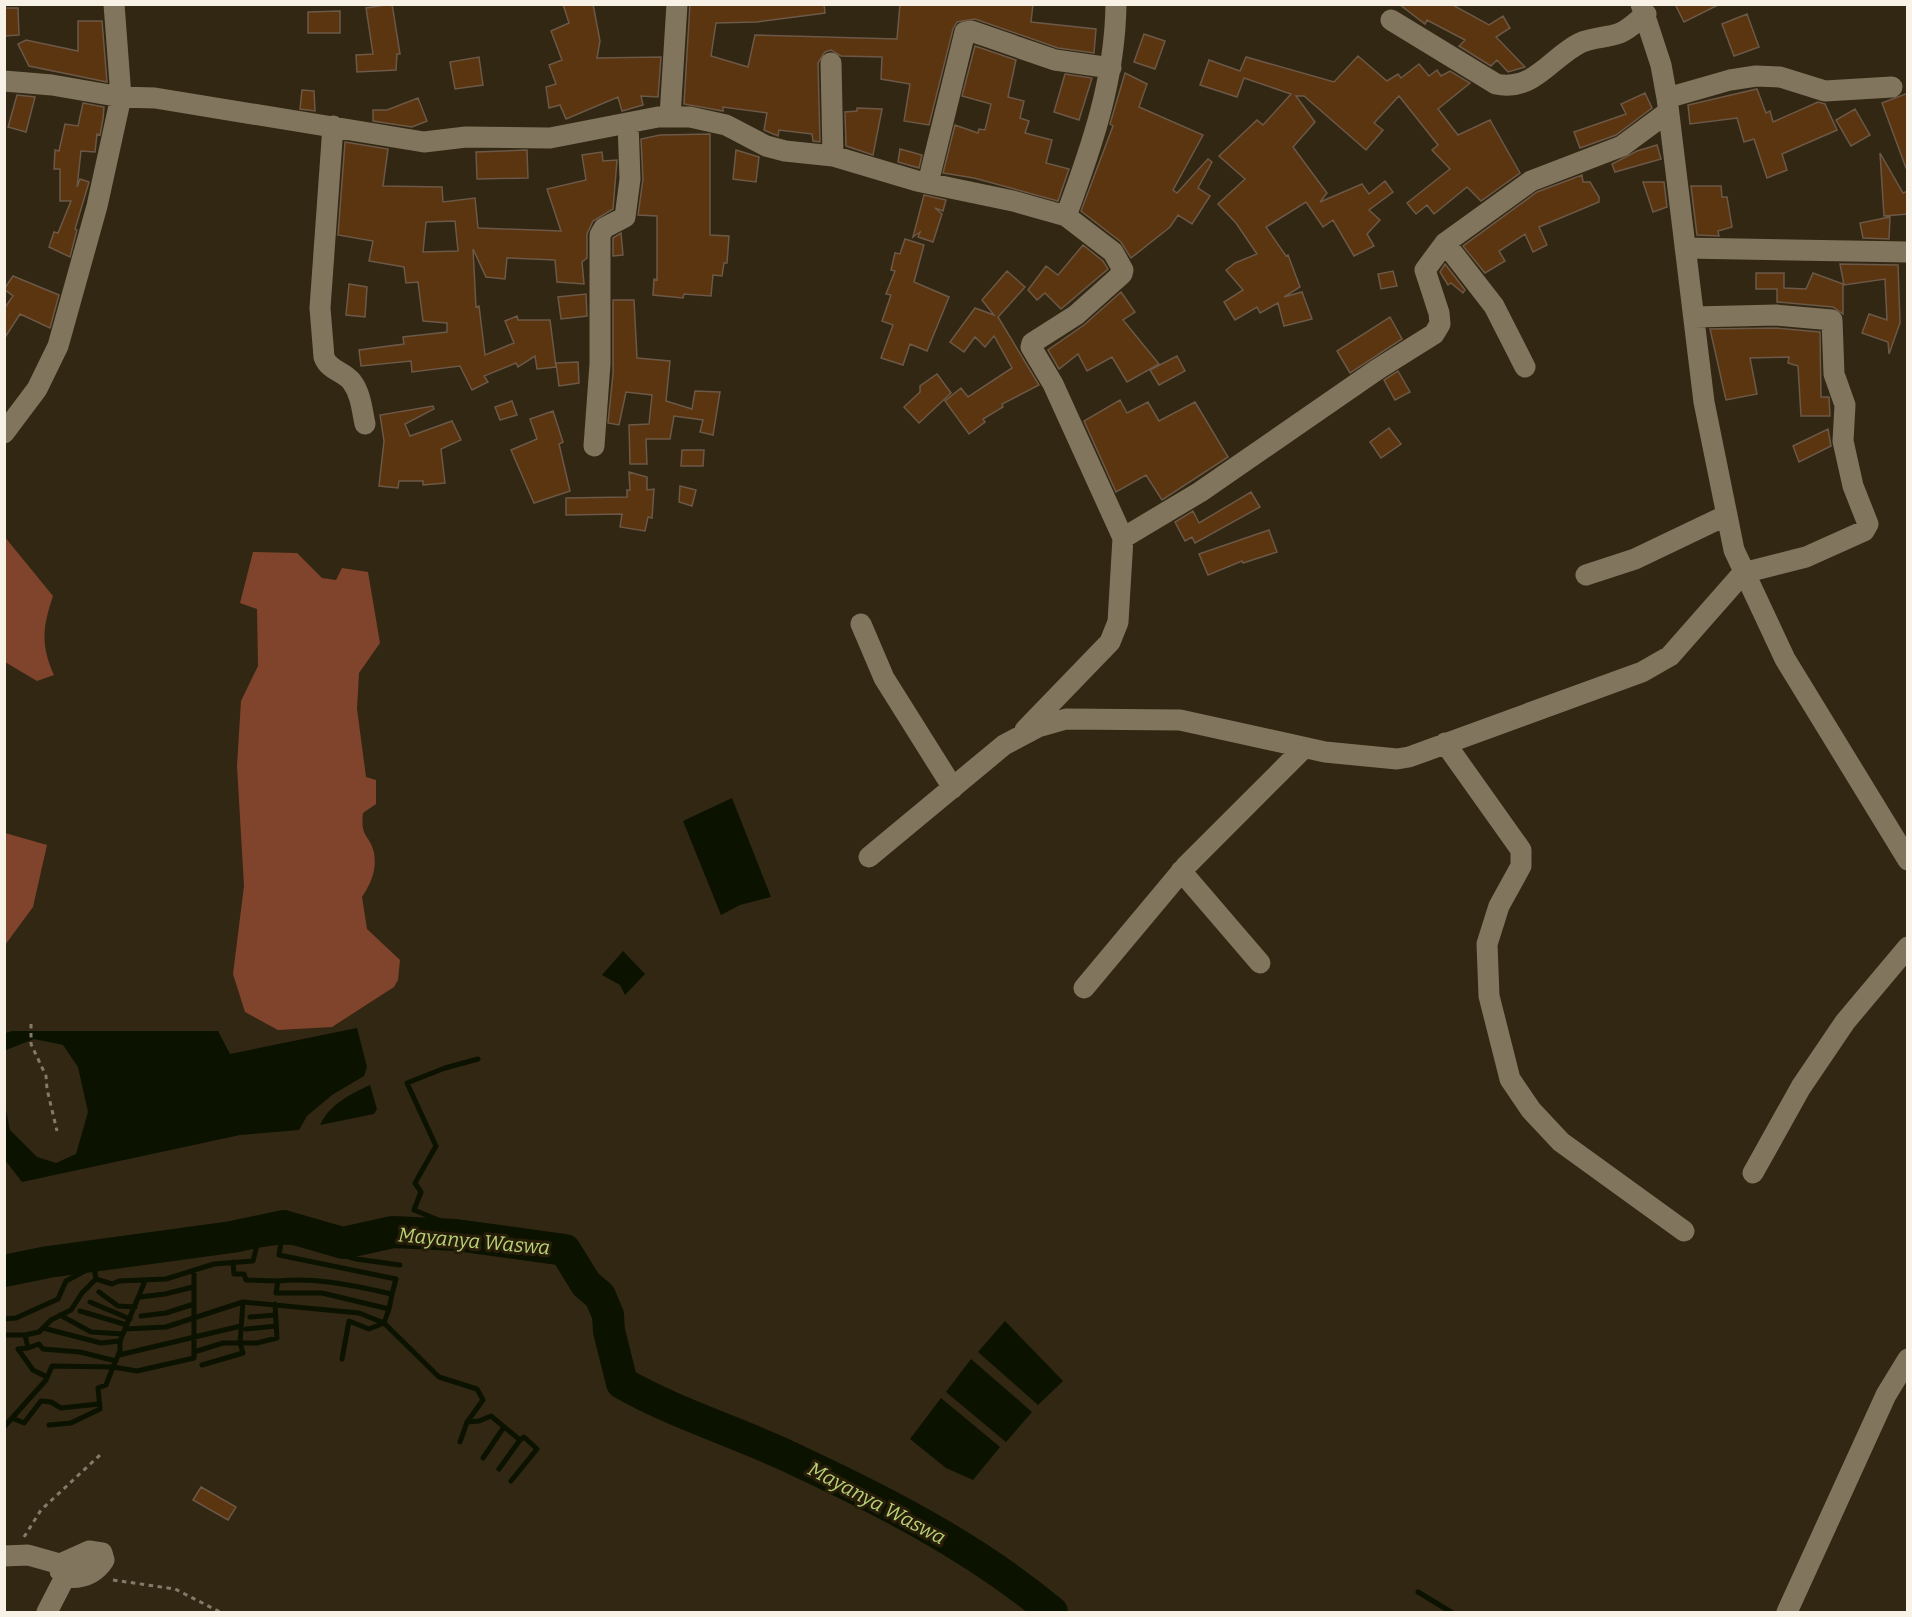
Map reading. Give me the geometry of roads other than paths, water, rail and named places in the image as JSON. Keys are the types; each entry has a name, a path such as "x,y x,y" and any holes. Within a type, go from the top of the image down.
{"street":[{"path":"4,433 37,388 58,346 97,206 121,97 114,4"},
{"path":"670,116 677,4"},
{"path":"1066,216 1094,143 1111,68 1116,4"},
{"path":"1391,20 1496,84 1508,87 1519,85 1543,73 1566,51 1582,42 1619,34 1644,9"},
{"path":"1644,9 1668,105 1704,402 1734,550 1785,659 1908,860"},
{"path":"928,183 965,32 971,31 1055,60 1111,68"},
{"path":"831,63 833,156"},
{"path":"1123,538 1200,492 1378,369 1434,334 1440,324 1439,313 1425,270 1445,243 1531,181 1622,146 1668,105 1730,80 1756,76 1780,77 1825,92 1892,87"},
{"path":"4,81 52,85 121,97 154,98 424,142 466,137 550,138 670,116 690,117 726,125 766,146 785,151 833,156 928,183 1013,201 1066,216 1113,252 1123,270 1122,274 1076,315 1032,343 1031,347 1053,384 1123,538 1118,622 1110,642 1022,733 980,764 869,857"},
{"path":"594,446 600,364 600,235 604,228 625,216 630,179 628,123"},
{"path":"333,126 320,308 324,357 326,364 353,383 360,398 365,424"},
{"path":"1445,243 1494,306 1525,367"},
{"path":"1685,248 1908,252"},
{"path":"1022,733 1066,719 1180,720 1304,748 1397,759 1642,672 1670,656 1743,573 1806,557 1868,528 1852,486 1842,441 1845,405 1834,374 1832,320 1776,315 1694,317"},
{"path":"1586,575 1635,559 1727,515"},
{"path":"861,624 884,678 954,788"},
{"path":"1445,743 1521,850 1521,866 1499,906 1487,944 1489,996 1510,1079 1531,1110 1560,1142 1684,1231"},
{"path":"1084,988 1181,871 1304,748"},
{"path":"1181,871 1260,963"},
{"path":"1753,1173 1801,1087 1838,1032 1908,947"},
{"path":"1787,1612 1886,1395 1908,1359"},
{"path":"11,1556 28,1555 63,1570 75,1578 92,1573"},
{"path":"47,1612 63,1570"}],"waterway":[{"path":"456,1235 448,1224 414,1210 421,1192 415,1183 436,1146 407,1083 445,1068 478,1059"},
{"name":"Mayanya Waswa","path":"4,1271 48,1262 232,1237 284,1226 343,1243 393,1232 456,1235 565,1250 586,1284 600,1296 608,1315 609,1331 622,1383 681,1412 781,1453 887,1505 989,1565 1052,1612"},
{"path":"281,1242 303,1243 356,1259 400,1265"},
{"path":"96,1279 112,1284 119,1281 166,1279 214,1264 253,1261 257,1245 281,1242 279,1255 396,1279 392,1294"},
{"path":"4,1335 39,1332 51,1320 71,1310 82,1293 96,1279 92,1255"},
{"path":"233,1262 234,1274 244,1274 246,1280 278,1281 276,1293 322,1293 389,1309 384,1323 369,1329 349,1321 342,1359"},
{"path":"4,1319 16,1318 58,1299 66,1281 94,1266"},
{"path":"49,1425 71,1423 100,1409 98,1388 106,1385 113,1367 137,1371 194,1358 194,1270"},
{"path":"4,1427 46,1380 52,1366 113,1367 120,1351 120,1341 145,1281"},
{"path":"278,1281 321,1281 392,1294 389,1309"},
{"path":"140,1297 193,1287"},
{"path":"99,1292 118,1306 135,1307"},
{"path":"90,1302 130,1319"},
{"path":"243,1302 240,1343 257,1343 277,1338 275,1304"},
{"path":"125,1329 166,1327 243,1302 359,1313 384,1323 439,1377 477,1389 483,1400 467,1422 460,1442"},
{"path":"141,1316 166,1313 194,1304"},
{"path":"80,1311 127,1325"},
{"path":"60,1315 91,1332 123,1334"},
{"path":"250,1317 275,1315"},
{"path":"119,1355 241,1326"},
{"path":"246,1329 276,1326"},
{"path":"43,1328 101,1343 120,1341"},
{"path":"25,1335 28,1348 18,1349 33,1370 47,1377"},
{"path":"194,1352 223,1343 240,1343 243,1353 202,1365"},
{"path":"28,1348 39,1344 43,1349 80,1352 116,1361"},
{"path":"12,1418 24,1423 41,1401 51,1402 61,1408 99,1404"},
{"path":"467,1422 479,1421 491,1416 520,1440 524,1437 537,1449 511,1481"},
{"path":"483,1458 504,1427"},
{"path":"499,1469 520,1440"},
{"path":"1418,1592 1451,1612"}]}
